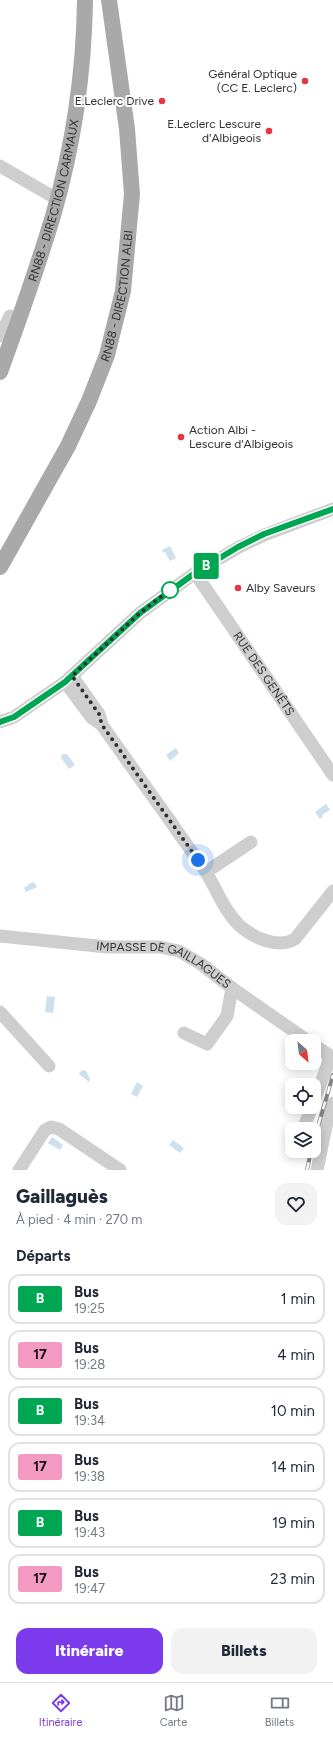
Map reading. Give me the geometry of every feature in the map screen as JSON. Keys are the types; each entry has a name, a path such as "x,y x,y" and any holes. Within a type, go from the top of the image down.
{"main road":[{"path":"0,343 50,195 56,171 72,74 77,0"},
{"name":"RN88 - DIRECTION CARMAUX","path":"0,372 34,276 53,215 66,163 79,86 85,0"},
{"name":"RN88 - DIRECTION ALBI","path":"0,567 68,446 89,401 107,355 123,291 132,187 127,129 109,0"}],"street":[{"path":"0,166 50,195"},
{"path":"0,336 10,316"},
{"path":"0,722 14,717 68,679 140,613 195,573 238,547 264,534 333,509"},
{"name":"RUE DES GENÊTS","path":"195,573 333,775"},
{"path":"68,679 92,718 102,725 206,872 228,911 241,927 259,938 282,944 289,943 295,939 333,891"},
{"path":"206,872 251,842"},
{"name":"IMPASSE DE GAILLAGUES","path":"0,936 107,947 160,947 178,950 201,964 232,988 298,1034"},
{"path":"184,1033 207,1044 227,1016 232,988"},
{"path":"0,1012 49,1066"},
{"path":"321,1050 329,1055 328,1064 321,1082"},
{"path":"317,1170 328,1117 333,1103"},
{"path":"19,1170 45,1130 51,1126 59,1129 120,1170"}],"water":[{"path":"170,546 176,558 170,561 165,552 163,553 162,550"},
{"path":"176,748 179,753 170,761 166,755"},
{"path":"62,754 67,754 75,765 69,769 61,758"},
{"path":"326,804 330,810 322,815 323,817 320,819 315,812"},
{"path":"32,882 35,883 37,887 26,892 24,888"},
{"path":"47,996 55,997 53,1013 45,1012"},
{"path":"83,1070 86,1071 90,1079 89,1082 79,1073"},
{"path":"137,1082 143,1086 137,1097 131,1094"},
{"path":"52,1137 63,1145 60,1150 48,1143"},
{"path":"173,1140 184,1148 180,1153 169,1145"}],"railway":[{"path":"319,1122 333,1075"},
{"path":"307,1170 310,1158"}],"bus line":[{"name":"B","path":"0,722 14,717 65,682 140,613 195,573 238,547 264,534 333,509"}],"place":[{"name":"Général Optique (CC E. Leclerc)","path":"305,81"},
{"name":"E.Leclerc Drive","path":"162,101"},
{"name":"E.Leclerc Lescure d'Albigeois","path":"269,131"},
{"name":"Action Albi - Lescure d'Albigeois","path":"181,437"},
{"name":"Alby Saveurs","path":"238,588"}],"route":[{"path":"170,590 171,589 140,613 72,676 99,714 102,725 198,860"}]}
